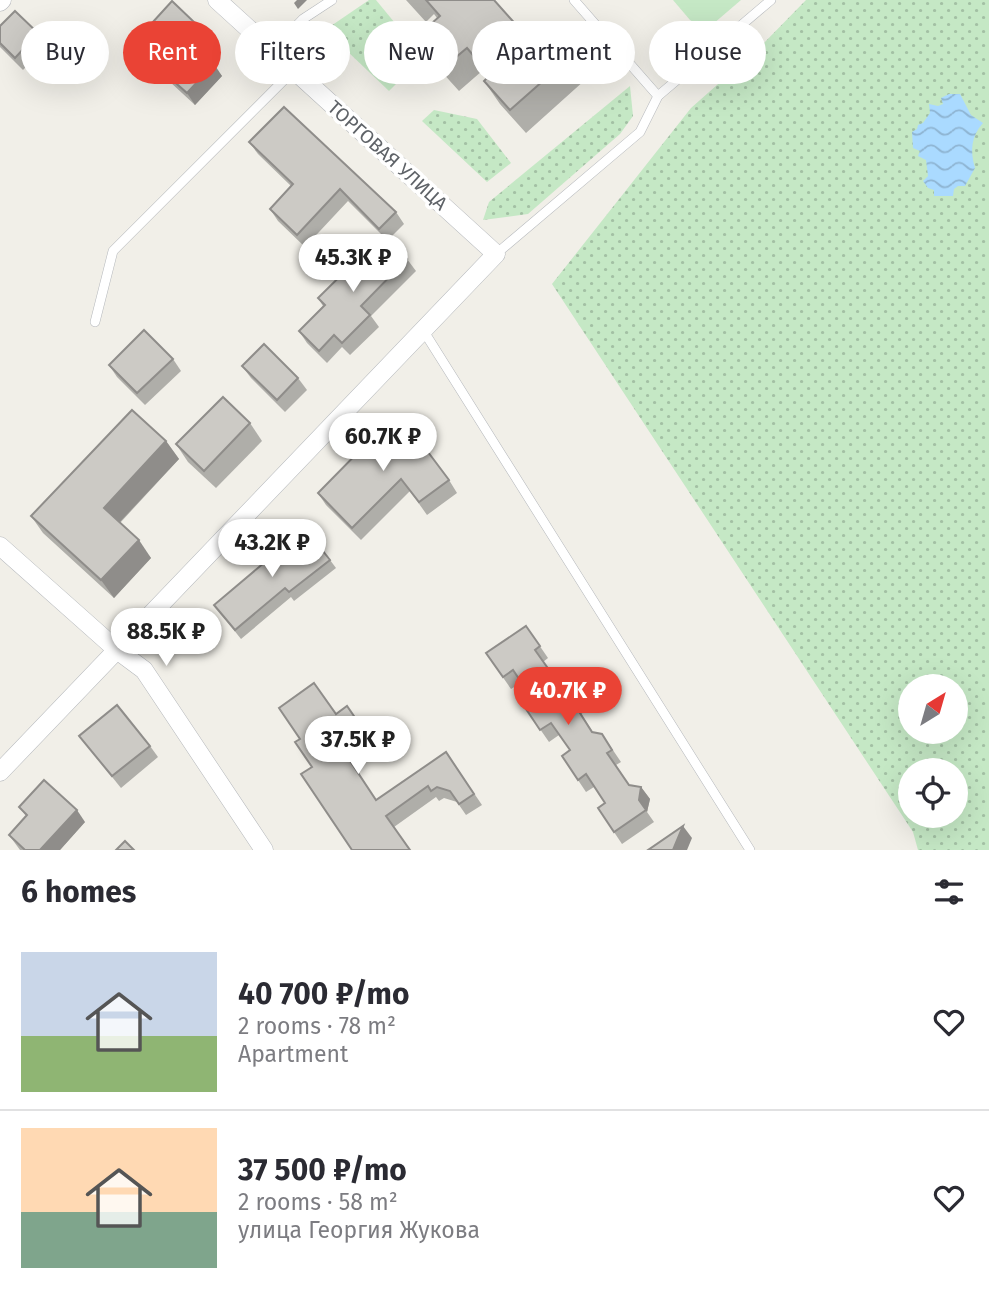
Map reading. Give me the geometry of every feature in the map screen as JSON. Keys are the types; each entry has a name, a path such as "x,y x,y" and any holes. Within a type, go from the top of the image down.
{"street":[{"name":"ТОРГОВАЯ УЛИЦА","path":"217,0 240,21"},
{"name":"ТОРГОВАЯ УЛИЦА","path":"309,84 496,254"},
{"path":"0,772 496,254"},
{"path":"0,546 117,650 144,670 264,850"}],"lane":[{"path":"301,21 332,0"},
{"path":"574,0 658,96"},
{"path":"496,254 639,132 658,96 771,0"},
{"path":"95,322 113,251 280,84"},
{"path":"423,330 750,850"}],"green space":[{"path":"369,0 376,0 393,21 364,21 364,67 350,54 350,21 338,21"},
{"path":"673,0 741,0 716,21 690,20"},
{"path":"806,0 989,0 989,850 918,850 910,828 968,828 968,758 898,758 898,809 552,284 691,108 718,84 766,84 766,41"},
{"path":"382,84 396,84 389,91"},
{"path":"630,86 633,116 620,134 528,214 483,220 489,202"},
{"path":"434,110 477,119 511,163 487,182 422,121"}],"water":[{"path":"949,94 960,94 971,115 983,123 973,144 975,168 965,186 954,189 953,196 934,196 934,190 928,188 923,181 928,176 926,160 918,156 920,151 913,148 912,132 930,113 929,104 943,104 941,98"}],"building":[{"path":"426,0 494,0 513,21 472,21 472,54 467,48 458,56 458,21 434,21 440,16"},
{"path":"172,1 193,21 154,21"},
{"path":"15,11 25,21 21,21 21,51 15,58 0,43 0,26"},
{"path":"177,84 195,84 187,93"},
{"path":"487,84 540,84 510,110"},
{"path":"284,107 396,212 379,229 340,189 297,235 270,209 293,184 249,142"},
{"path":"382,235 407,259 361,306 370,315 342,343 334,335 319,351 299,331 325,305 318,298"},
{"path":"144,330 173,359 137,393 109,365"},
{"path":"264,344 298,378 277,400 242,366"},
{"path":"223,397 250,423 204,471 176,444"},
{"path":"132,410 166,441 104,508 139,540 101,580 31,516"},
{"path":"401,416 449,480 419,502 401,479 352,528 318,493 376,434"},
{"path":"308,532 330,560 289,592 285,588 235,630 214,605 265,562 259,554 275,542 283,552"},
{"path":"526,626 540,646 535,650 557,681 566,682 577,699 573,702 592,732 602,734 612,750 607,753 629,785 641,787 639,800 646,810 614,832 598,808 605,803 586,774 578,780 562,756 570,750 551,723 540,730 524,706 533,700 513,670 503,677 486,653"},
{"path":"314,683 336,714 347,706 356,719 333,735 376,800 446,752 474,794 459,804 450,791 437,787 431,791 428,786 386,816 410,850 352,850 301,774 312,767 295,742 300,739 279,708"},
{"path":"117,705 150,746 112,776 79,736"},
{"path":"44,780 77,810 40,850 25,850 9,835 27,815 19,807"},
{"path":"683,826 673,850 648,850"},
{"path":"125,841 134,850 116,850"}]}
